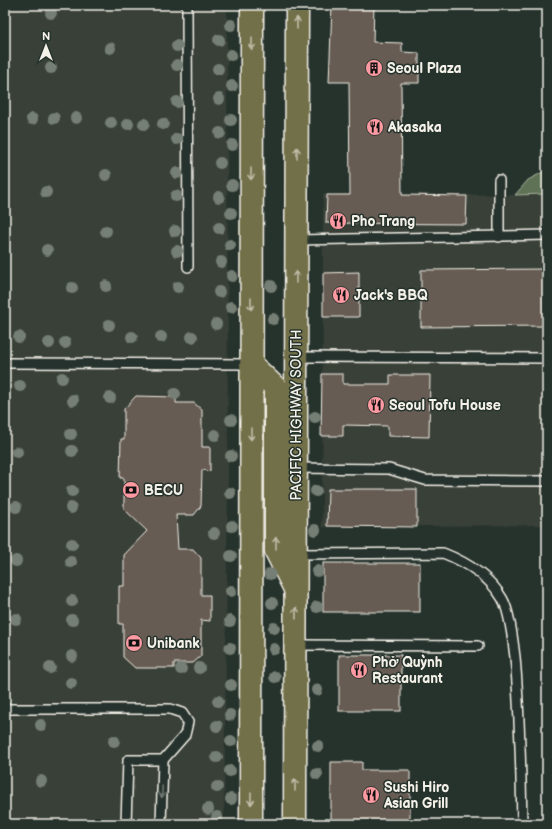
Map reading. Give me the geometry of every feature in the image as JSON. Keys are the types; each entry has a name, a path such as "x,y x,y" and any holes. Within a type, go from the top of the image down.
{"main road":[{"path":"251,824 250,364 252,5"},
{"name":"PACIFIC HIGHWAY SOUTH","path":"295,824 297,5"},
{"path":"250,364 276,388 276,551 296,592"}],"lane":[{"path":"187,5 188,267"},
{"path":"499,180 499,237"},
{"path":"296,240 547,235"},
{"path":"296,356 547,358"},
{"path":"5,363 250,364"},
{"path":"296,468 389,470 425,480 547,481"},
{"path":"296,554 443,553 460,559 486,578 503,599 512,634 520,726 522,824"},
{"path":"296,645 478,646"},
{"path":"5,709 176,710 185,716 188,724 185,735 163,760 161,824"},
{"path":"126,824 128,760 163,760"}],"shaded area":[{"path":"5,5 227,5 228,476 224,824 5,824"},
{"path":"323,194 547,195 547,525 322,527"}],"green space":[{"path":"547,170 547,194 515,195 528,180"}],"building":[{"path":"332,5 374,5 373,42 402,43 402,52 419,53 419,83 401,83 402,195 467,196 466,224 326,223 327,195 350,195 349,82 329,82"},
{"path":"547,269 547,326 421,327 421,270"},
{"name":"Jack's BBQ","path":"359,272 359,317 323,317 323,273"},
{"name":"Seoul Tofu House","path":"322,374 343,374 343,384 390,384 390,375 430,375 429,437 388,436 388,426 343,425 343,436 321,436"},
{"path":"136,396 176,397 176,403 194,403 202,410 202,447 210,447 210,471 202,470 201,506 194,515 176,515 178,549 193,549 201,558 201,595 210,595 210,621 201,620 201,656 193,663 174,663 174,668 135,668 123,657 123,624 119,624 119,586 124,586 124,555 147,531 124,509 124,478 120,478 121,439 124,439 124,409"},
{"path":"328,489 417,489 417,527 327,526"},
{"path":"323,563 420,563 420,612 323,612"},
{"path":"339,655 401,655 401,711 339,711"},
{"name":"Sushi Hiro Asian Grill","path":"331,762 362,762 362,770 410,770 410,820 397,820 396,824 331,824"}],"place":[{"name":"Seoul Plaza","path":"374,68"},
{"name":"Akasaka","path":"375,127"},
{"name":"Pho Trang","path":"338,221"},
{"name":"Jack's BBQ","path":"341,295"},
{"name":"Seoul Tofu House","path":"376,405"},
{"name":"BECU","path":"131,490"},
{"name":"Unibank","path":"134,643"},
{"name":"Phở Quỳnh Restaurant","path":"359,670"},
{"name":"Sushi Hiro Asian Grill","path":"371,795"}]}
